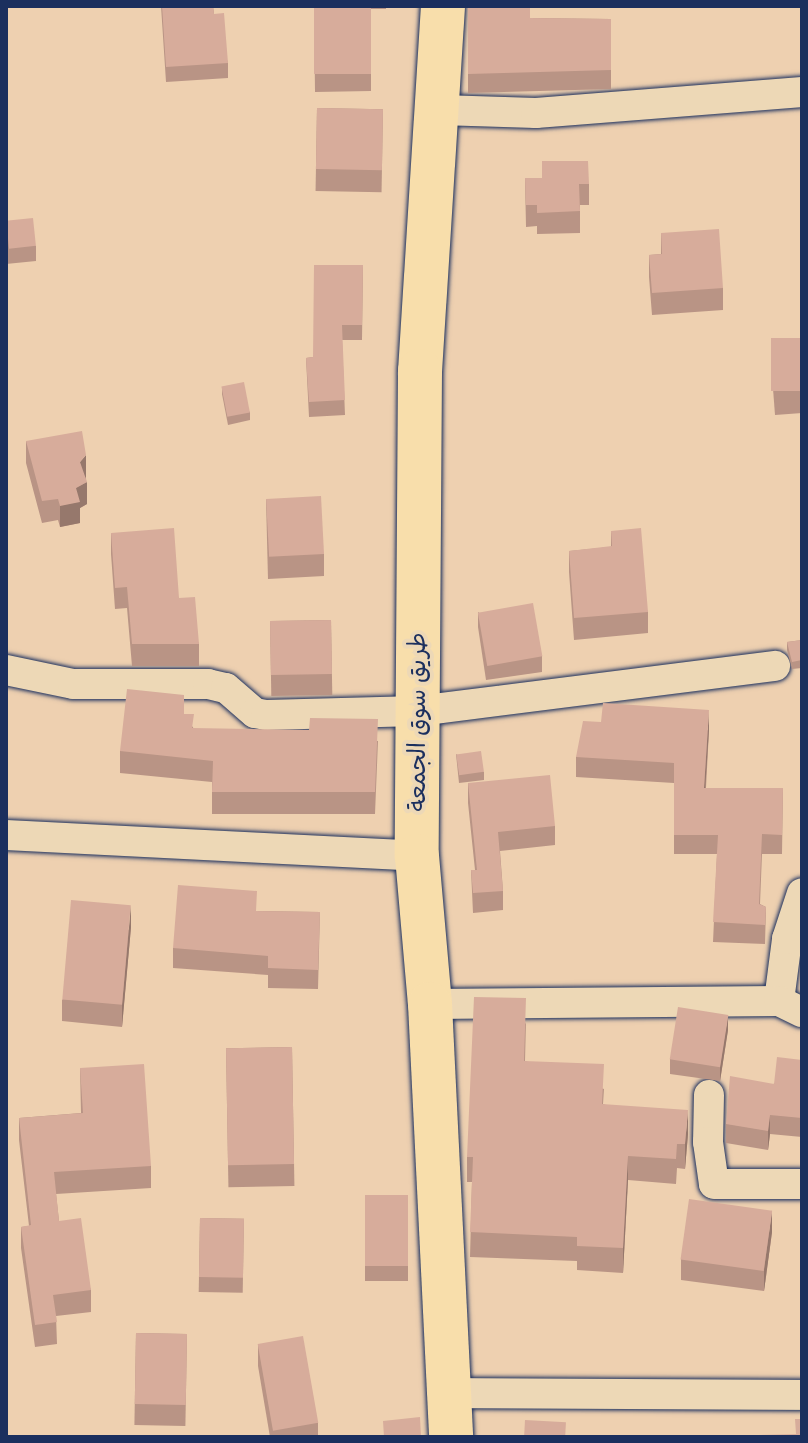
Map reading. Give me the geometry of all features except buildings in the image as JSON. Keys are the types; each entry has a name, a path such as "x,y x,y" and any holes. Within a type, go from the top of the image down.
{"main road":[{"name":"طريق سوق الجمعة","path":"443,6 440,110 420,371 417,856 430,1004 451,1437"}],"street":[{"path":"440,110 536,113 802,92"},
{"path":"6,670 73,684 208,684 226,688 255,713 266,715 418,711 775,666"},
{"path":"6,835 417,856"},
{"path":"430,1004 790,1006 787,939 802,893"},
{"path":"709,1095 708,1142 714,1184 802,1184"},
{"path":"450,1393 802,1395"}]}
